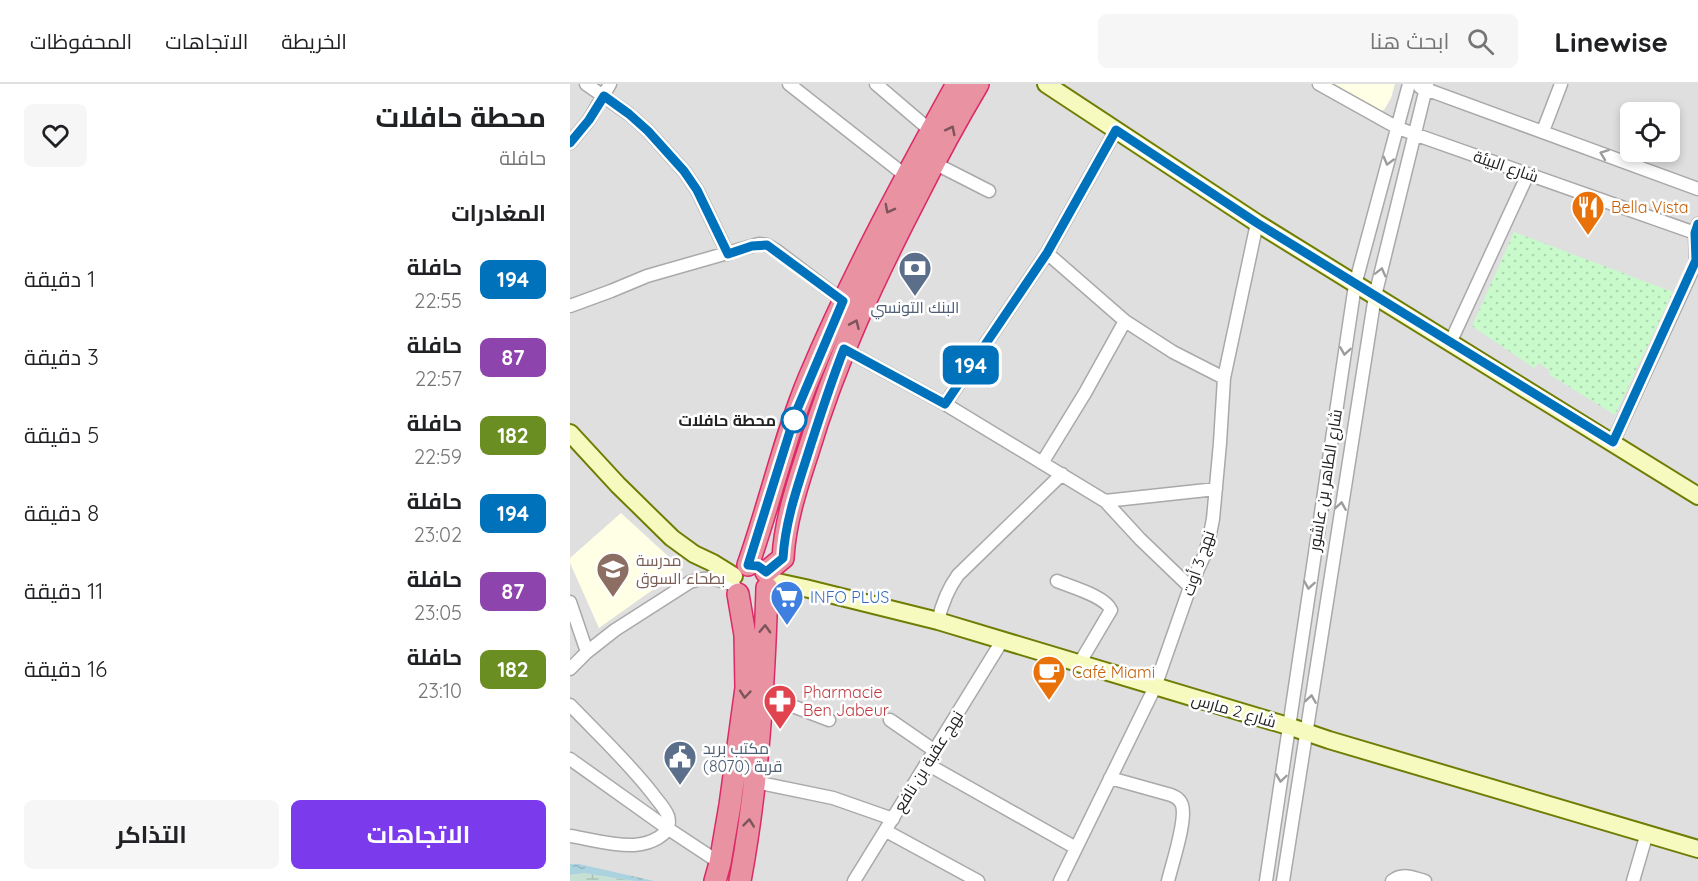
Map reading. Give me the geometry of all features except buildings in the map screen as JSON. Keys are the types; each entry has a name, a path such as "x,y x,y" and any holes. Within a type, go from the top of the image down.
{"highway":[{"path":"718,872 746,688 745,634 749,579 796,412 843,301 906,176 957,84"},
{"path":"749,579 783,558 784,538 792,504 819,417 844,349 885,258 956,120 978,84"},
{"path":"740,881 755,783 762,698 749,579"}],"street":[{"path":"586,84 629,114 648,131 684,171 697,190 728,254"},
{"path":"570,143 589,120 610,84"},
{"path":"789,84 906,176"},
{"path":"876,84 931,131"},
{"path":"1046,84 1355,285 1451,341 1698,496"},
{"name":"شارع البيئة","path":"1319,84 1396,127 1414,134 1697,230"},
{"path":"1410,84 1426,86 1698,189"},
{"name":"شارع الطاهر بن عاشور","path":"1266,881 1355,285 1396,127 1410,84"},
{"path":"1543,131 1562,84"},
{"name":"شارع الطاهر بن عاشور","path":"1283,881 1375,296 1426,86"},
{"path":"945,404 1047,253 1116,130"},
{"path":"934,163 989,191"},
{"path":"1451,341 1528,174"},
{"name":"نهج 3 أوت","path":"1060,881 1155,687 1190,587 1204,556 1209,539 1216,489 1224,378 1257,223"},
{"path":"1613,442 1697,259 1697,230"},
{"path":"570,306 647,276 752,246 767,245 843,301"},
{"path":"1047,253 1125,321 1173,352 1224,378"},
{"path":"1042,464 1125,321"},
{"path":"844,349 945,404 1105,501 1140,539 1190,587"},
{"name":"شارع 2 مارس","path":"570,434 672,538 694,554 749,579 805,588 938,621 1698,849"},
{"path":"938,621 946,595 958,575 1062,474"},
{"path":"1105,501 1216,489"},
{"path":"570,669 615,630 690,582 698,579 749,579"},
{"path":"1057,581 1100,598 1108,604 1111,610 1079,664"},
{"path":"570,602 587,652"},
{"name":"نهج عقبة بن نافع","path":"854,881 1002,641"},
{"path":"762,698 787,704 829,720"},
{"path":"570,705 636,772 668,816 667,828 661,836 651,842 623,845 570,836"},
{"path":"890,720 935,751"},
{"path":"570,759 667,828 718,872"},
{"path":"927,764 1076,848"},
{"path":"1110,778 1171,795 1178,798 1181,803 1182,825 1168,881"},
{"path":"755,783 833,798 893,819"},
{"path":"886,831 978,881"},
{"path":"1633,881 1647,833"},
{"path":"1392,881 1405,875 1425,881"}],"shaded area":[{"path":"570,84 1698,84 1698,881 570,881"},
{"path":"1324,84 1395,84 1384,110 1374,112"},
{"name":"مدرسة بطحاء السوق","path":"621,513 682,569 599,628 570,563 570,558"}],"green space":[{"path":"1514,232 1673,292 1615,415 1550,375 1549,370 1539,363 1534,368 1472,326"},
{"path":"583,873 635,881 570,881 570,875"}],"water":[{"path":"570,864 654,881 635,881 583,873 570,875"}],"bus line":[{"name":"194","path":"570,143 589,120 604,96 648,131 684,171 697,190 728,254 759,244 767,245 843,301 796,412 748,565 758,566 766,572 783,558 784,538 792,504 819,417 844,349 945,404 1047,253 1116,130 1355,285 1451,341 1613,442 1696,260 1695,233 1698,224"}],"place":[{"name":"Bella Vista","path":"1588,236"},
{"name":"البنك التونسي","path":"915,297"},
{"name":"محطة حافلات","path":"794,420"},
{"name":"مدرسة بطحاء السوق","path":"613,598"},
{"name":"INFO PLUS","path":"787,626"},
{"name":"Café Miami","path":"1049,701"},
{"name":"Pharmacie Ben Jabeur","path":"780,730"},
{"name":"مكتب بريد قربة (8070)","path":"680,786"}]}
